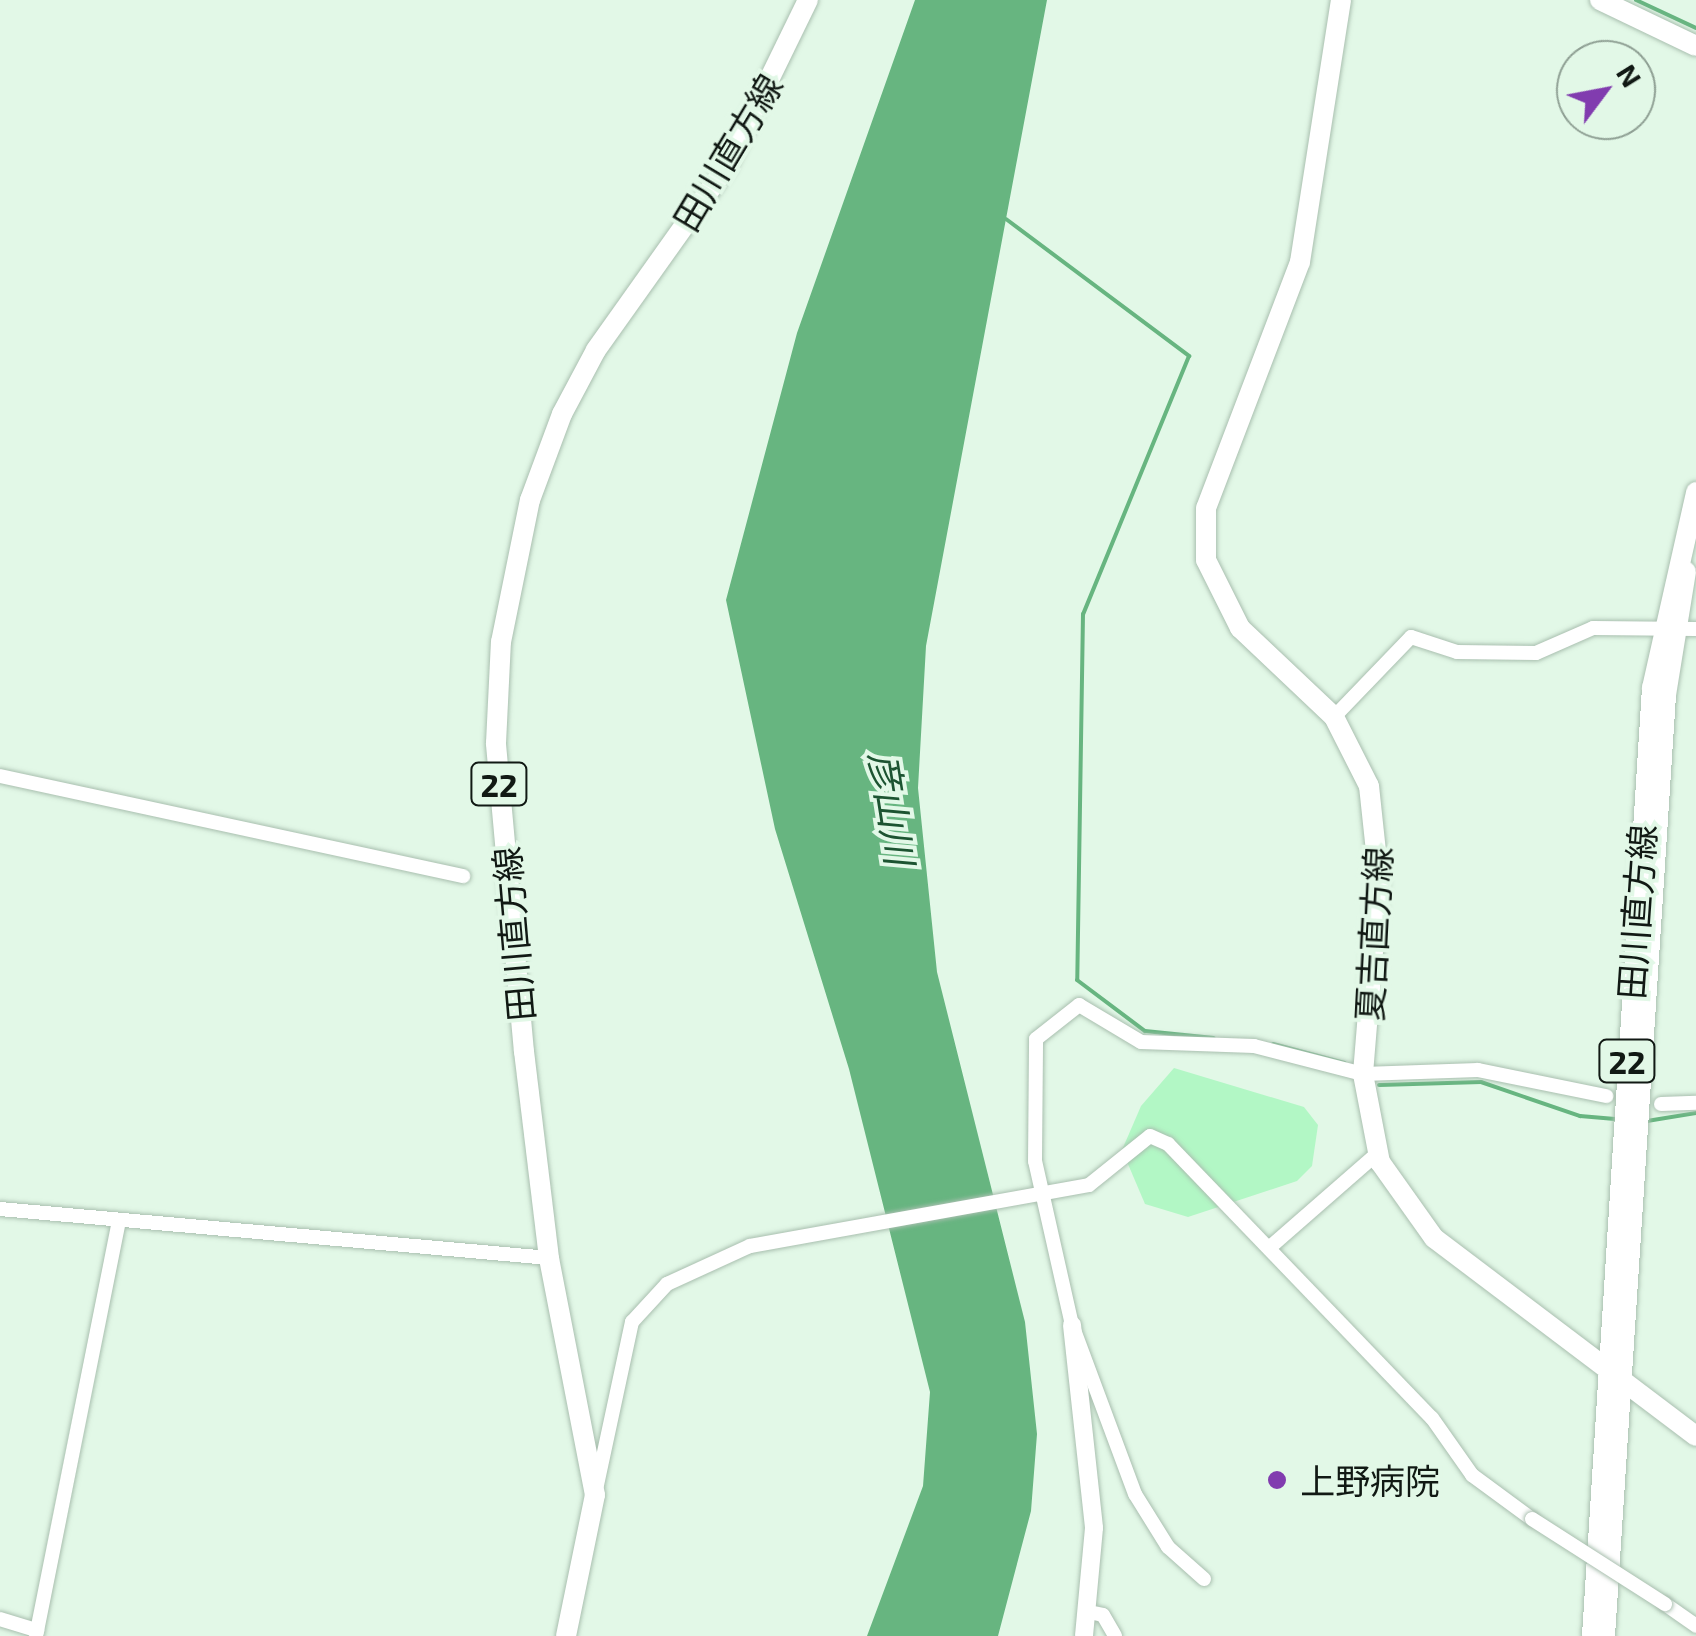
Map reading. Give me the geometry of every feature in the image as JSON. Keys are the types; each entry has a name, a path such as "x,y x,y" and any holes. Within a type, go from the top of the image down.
{"main road":[{"name":"田川直方線","path":"566,1636 595,1494 549,1258 496,743 510,586 562,414 596,350 727,166 808,0"},
{"name":"夏吉直方線","path":"1340,0 1300,262 1206,508 1204,544 1214,585 1240,628 1334,716 1379,830 1363,1074 1378,1153 1434,1238 1615,1369 1696,1436"},
{"path":"1600,0 1696,46"},
{"name":"田川直方線","path":"1592,1636 1677,629 1696,492"},
{"name":"田川直方線","path":"1677,629 1696,536"},
{"name":"田川直方線","path":"1606,1636 1615,1369"}],"street":[{"path":"1334,716 1411,637 1457,652 1536,653 1593,628 1677,629"},
{"path":"0,776 463,876"},
{"path":"1084,1636 1094,1528 1072,1325 1045,1196 1030,1092 1036,1039 1079,1005 1141,1042 1254,1046 1363,1074 1478,1070 1606,1096"},
{"path":"1661,1104 1696,1103"},
{"path":"595,1494 632,1322 668,1284 750,1246 897,1224 1089,1185 1150,1136 1269,1248 1322,1314 1432,1418 1472,1475 1696,1626"},
{"path":"1269,1248 1378,1153"},
{"path":"0,1209 549,1258"},
{"path":"0,1619 36,1633 119,1220"},
{"path":"1072,1325 1135,1494 1168,1547 1204,1579"},
{"path":"1089,1612 1103,1615 1116,1636"}],"shaded area":[{"path":"1174,1068 1304,1107 1318,1125 1312,1166 1297,1181 1188,1217 1145,1204 1122,1150 1141,1106"}],"water":[{"name":"彦山川","path":"915,0 1047,0 926,646 918,788 937,972 1025,1322 1037,1434 1031,1511 998,1636 867,1636 923,1486 930,1392 849,1069 775,829 726,600 797,333"}],"waterway":[{"path":"1636,0 1696,28"},
{"path":"1006,219 1189,356 1083,614 1077,980 1145,1031 1214,1038"},
{"path":"1273,1044 1345,1063"},
{"path":"1379,1085 1481,1082 1580,1116 1618,1119"},
{"path":"1647,1121 1696,1113"}],"place":[{"name":"上野病院","path":"1277,1480"}]}
